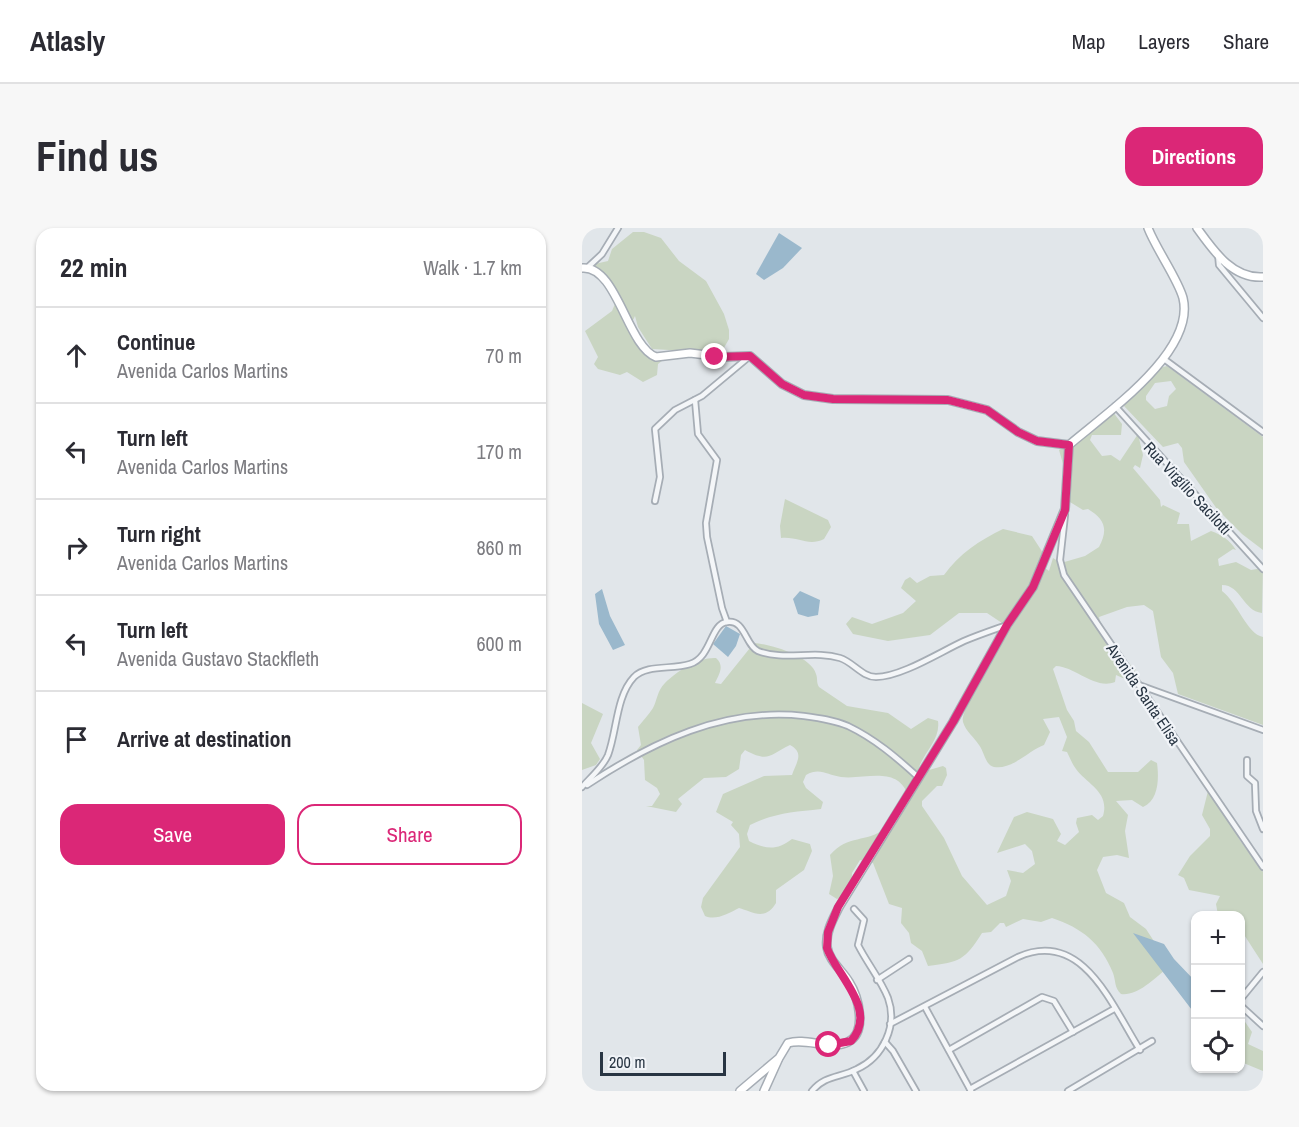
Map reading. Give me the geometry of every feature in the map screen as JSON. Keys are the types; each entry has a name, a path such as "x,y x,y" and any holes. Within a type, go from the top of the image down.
{"street":[{"path":"618,228 602,254 584,268 604,279 642,348 651,355 750,356 782,384 804,395 833,399 948,400 987,410 1018,432 1037,441 1069,445"},
{"path":"764,1091 788,1043 841,1044 851,1041 856,1034 859,1024 855,995 830,956 827,937 838,907 976,682 1007,625 1033,587 1065,510 1069,445 1115,406 1164,359 1176,340 1184,301 1148,228"},
{"path":"1197,228 1218,255 1244,274 1263,277"},
{"path":"1218,255 1219,265 1263,318"},
{"path":"655,501 660,477 655,429 675,410 695,400 750,356"},
{"path":"1164,359 1263,432"},
{"path":"695,400 698,434 717,460 706,523 722,608 728,622 743,629 748,642 756,650 772,654 840,658 868,676 877,677 913,665 1007,625"},
{"name":"Rua Virgílio Sacilotti","path":"1115,406 1263,569"},
{"name":"Avenida Santa Elisa","path":"1065,510 1061,568 1263,867"},
{"path":"582,787 608,755 623,697 633,678 648,669 670,669 699,661 716,630 728,622"},
{"path":"1139,686 1263,730"},
{"path":"582,787 628,759 664,741 702,726 748,716 788,715 826,719 847,726 882,745 918,777"},
{"path":"1247,760 1247,776 1256,783 1256,811 1263,829"},
{"path":"812,1091 827,1078 853,1071 870,1061 885,1042 890,1024 888,999 858,945 864,920 854,909"},
{"path":"890,1024 1018,957 1046,950 1063,953 1083,964 1140,1050"},
{"path":"877,980 909,959"},
{"path":"1245,994 1263,972"},
{"path":"948,1050 1042,997 1054,1001 1073,1032"},
{"path":"925,1007 971,1090 1114,1009"},
{"path":"1245,1010 1263,1026"},
{"path":"1071,1090 1152,1041"},
{"path":"885,1042 893,1051 915,1091"},
{"path":"740,1091 779,1058"},
{"path":"853,1071 864,1091"}],"green space":[{"path":"633,232 644,232 661,238 679,261 706,281 724,314 729,330 729,339 721,353 652,349 638,327 635,316 632,322 640,340 647,350 663,360 658,364 657,375 643,382 627,372 620,375 598,369 594,364 598,357 585,331 612,311 615,304 605,284 590,265 608,261 612,249"},
{"path":"1167,366 1263,437 1263,550 1242,534 1217,509 1184,462 1182,448 1178,443 1163,447 1124,406 1142,382","holes":["1171,381 1176,389 1169,396 1167,406 1155,409 1146,400 1146,396 1155,383"]},
{"path":"1113,412 1122,424 1121,435 1092,435 1090,440 1102,456 1111,455 1120,461 1138,434 1143,455 1140,468 1135,465 1133,468 1160,500 1161,507 1163,505 1180,513 1177,524 1189,524 1191,541 1211,531 1219,534 1236,550 1233,549 1218,559 1219,566 1236,562 1251,570 1263,568 1262,613 1250,608 1234,589 1222,585 1222,591 1252,630 1263,637 1263,725 1178,694 1173,673 1161,657 1153,611 1144,605 1127,607 1099,617 1115,646 1136,669 1131,678 1125,679 1116,675 1115,682 1108,684 1093,681 1063,667 1056,666 1053,669 1076,731 1089,742 1108,772 1138,772 1151,760 1157,763 1157,788 1148,804 1143,807 1132,800 1116,801 1128,815 1125,831 1129,858 1117,855 1103,857 1097,870 1106,893 1124,903 1130,917 1146,929 1161,952 1165,970 1139,990 1121,994 1108,962 1096,945 1081,932 1052,918 1041,922 1023,919 1006,927 1004,923 1000,923 991,932 982,933 971,949 961,958 928,966 922,951 911,943 909,933 901,923 902,908 889,904 873,863 860,860 852,873 851,892 837,899 829,894 833,876 830,855 844,844 871,836 884,829 908,795 903,786 888,777 841,777 820,772 806,775 803,782 806,788 823,802 821,809 767,818 750,825 747,834 749,841 771,848 781,846 792,839 810,844 812,851 804,870 776,890 776,903 772,909 763,914 739,908 718,917 705,916 701,907 703,898 740,847 739,834 731,825 733,822 716,812 723,794 764,776 792,775 798,758 797,751 790,745 764,757 745,750 741,755 739,769 726,777 704,778 678,799 682,804 676,812 646,806 652,806 660,794 657,788 645,780 644,760 637,750 641,745 638,727 653,708 662,686 670,678 696,662 716,658 721,667 715,683 721,684 754,643 789,652 806,662 813,668 819,687 847,706 888,713 911,729 928,718 938,721 936,736 917,776 920,779 929,770 943,766 946,768 947,775 942,786 937,786 922,801 922,806 944,838 962,876 987,905 1006,896 1011,881 1007,870 1023,873 1035,864 1032,851 1025,844 997,853 1014,817 1027,812 1053,819 1061,834 1057,841 1065,845 1079,832 1077,818 1092,815 1098,820 1103,816 1103,801 1100,795 1076,769 1067,752 1062,751 1067,737 1059,717 1043,719 1050,732 1044,745 1014,763 1001,767 989,764 981,748 964,726 964,715 968,704 1008,627 987,613 959,613 930,635 888,641 853,634 846,624 852,617 872,624 903,613 916,601 901,588 905,580 910,577 917,583 930,576 944,575 970,548 1003,529 1032,536 1045,556 1044,567 1049,571 1053,558 1061,563 1085,556 1099,547 1104,534 1101,520 1088,509 1083,510 1065,499 1063,464 1059,450"},
{"path":"785,499 828,520 831,527 824,539 808,542 781,538 780,526"},
{"path":"582,703 603,714 591,743 600,759 596,765 582,770"},
{"path":"1208,791 1224,803 1239,839 1263,872 1263,964 1245,936 1245,911 1217,911 1216,904 1220,896 1189,890 1184,878 1178,875 1190,856 1210,836 1210,829 1202,815"},
{"path":"1245,1022 1252,1032 1248,1044 1263,1051 1263,1071 1245,1064"}],"water":[{"path":"779,233 802,248 783,268 764,280 756,274"},
{"path":"602,589 610,616 625,645 613,650 599,624 595,594"},
{"path":"800,591 820,600 818,615 808,617 798,614 793,599"},
{"path":"726,626 740,634 736,646 728,657 713,644"},
{"path":"1133,933 1164,944 1174,959 1191,977 1191,1009"}],"route":[{"path":"715,357 745,355 755,358 782,384 815,398 948,400 987,410 1018,432 1037,441 1069,445 1069,487 1065,510 1033,587 1007,625 953,722 838,907 831,924 826,942 827,948 855,995 859,1024 851,1041 829,1045"}]}
